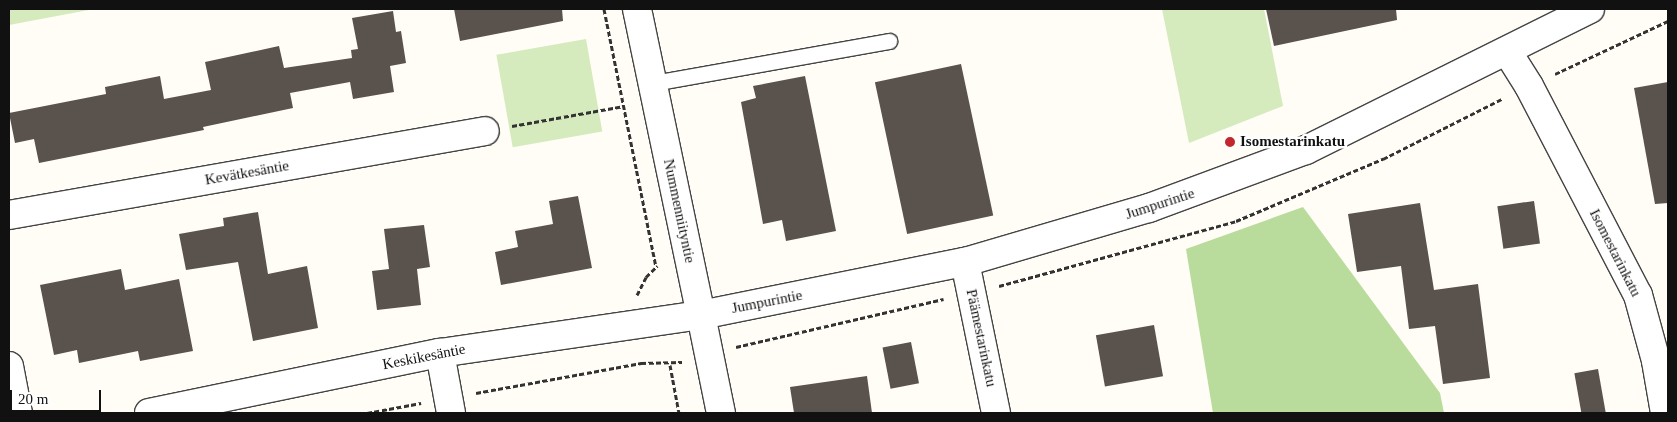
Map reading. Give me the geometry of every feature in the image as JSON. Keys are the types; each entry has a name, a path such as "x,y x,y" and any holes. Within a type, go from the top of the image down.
{"street":[{"name":"Nummenniityntie","path":"638,9 721,413"},
{"name":"Jumpurintie","path":"701,315 965,262 1149,208 1306,150 1590,9"},
{"name":"Isomestarinkatu","path":"1507,51 1529,86 1638,295 1656,361 1665,413"},
{"name":"Kevätkesäntie","path":"9,215 485,130"},
{"name":"Päämestarinkatu","path":"965,262 996,413"},
{"name":"Keskikesäntie","path":"150,413 440,353 701,315"},
{"path":"440,353 451,413"},
{"path":"9,366 18,413"}],"lane":[{"path":"655,91 889,41"}],"path":[{"path":"604,9 622,106 656,266"},
{"path":"485,130 622,106 655,91"},
{"path":"670,365 679,413"}],"green space":[{"path":"9,9 94,9 9,25"},
{"path":"1162,9 1264,9 1283,106 1189,143"},
{"path":"586,39 602,132 513,147 496,55"},
{"path":"1303,207 1440,393 1444,413 1213,413 1186,249"}],"building":[{"path":"454,9 562,9 563,21 460,41"},
{"path":"1266,9 1396,9 1397,20 1274,46"},
{"path":"393,11 396,32 401,31 406,63 390,66 394,92 353,99 350,82 290,93 293,108 203,127 204,130 39,163 34,139 15,143 9,113 106,94 105,87 160,76 164,99 211,90 205,62 279,46 284,68 352,58 351,50 358,49 352,18"},
{"path":"961,64 993,216 907,234 875,82"},
{"path":"805,76 836,231 786,241 782,220 763,224 741,102 756,98 753,86"},
{"path":"1668,82 1668,203 1655,204 1634,88"},
{"path":"578,196 592,268 501,285 495,252 518,247 515,231 553,224 549,201"},
{"path":"1534,201 1540,244 1503,249 1497,206"},
{"path":"1420,203 1434,290 1478,284 1490,378 1443,384 1435,326 1409,329 1401,266 1357,272 1348,214"},
{"path":"258,212 268,274 307,266 318,328 253,341 238,262 186,270 179,234 224,226 223,218"},
{"path":"424,225 430,267 417,269 421,305 377,310 372,271 389,269 384,229"},
{"path":"121,269 125,290 179,279 193,351 140,361 138,351 79,363 77,350 54,355 40,285"},
{"path":"1154,325 1163,376 1105,386 1096,335"},
{"path":"911,342 919,383 891,389 883,348"},
{"path":"1598,369 1606,413 1581,413 1574,373"},
{"path":"867,376 872,413 794,413 790,387"}],"place":[{"name":"Isomestarinkatu","path":"1230,142"}]}
